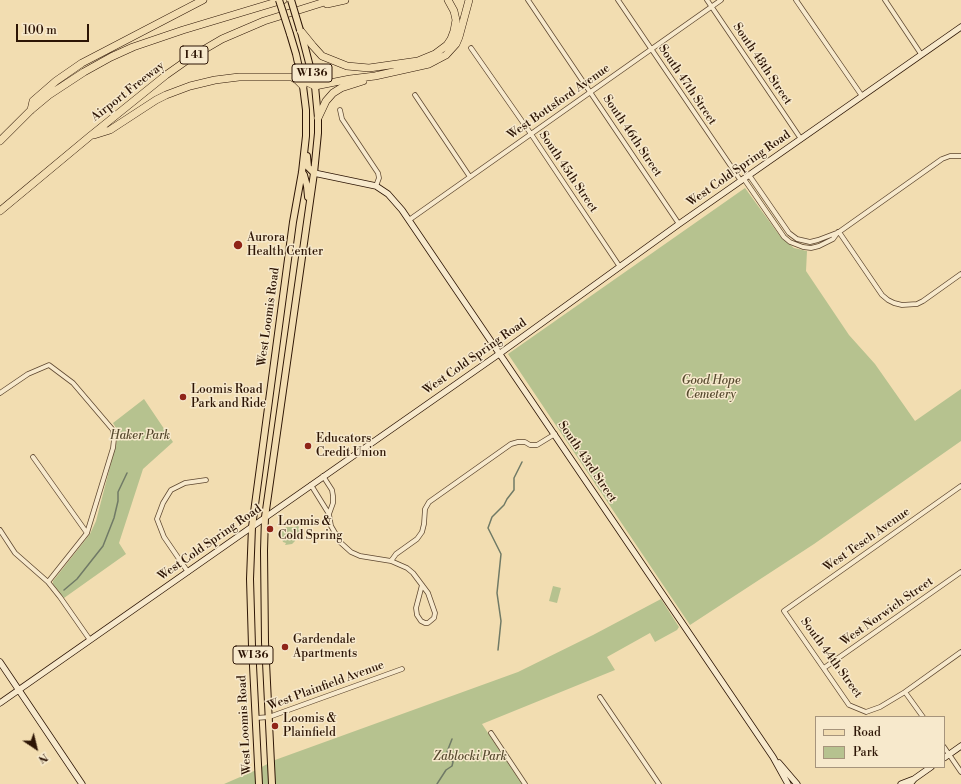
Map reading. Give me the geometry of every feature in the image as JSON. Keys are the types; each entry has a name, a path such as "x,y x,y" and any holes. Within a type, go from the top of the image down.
{"highway":[{"path":"31,110 33,101 56,81 82,63 203,0"},
{"name":"I 41","path":"0,141 31,110 54,91 122,51 183,30 283,0"},
{"name":"Airport Freeway","path":"0,211 88,137 166,75 193,56 222,39 264,21 331,0"},
{"path":"317,4 334,3 345,0"},
{"path":"300,30 322,56 347,66 369,68 418,61 435,54 447,45 451,39 456,20 454,11 448,0"},
{"path":"301,73 309,83 315,86 375,76 429,64 446,55 451,50 459,37 470,0"},
{"path":"318,118 326,101 337,90 375,76"},
{"path":"88,137 110,130 156,100 178,90 215,80 238,77 292,77 303,86"}],"main road":[{"name":"West Loomis Road","path":"259,784 250,579 252,527 297,193 302,172 306,110 301,73 279,0"},
{"name":"West Loomis Road","path":"272,784 265,642 264,550 266,517 314,173 318,118 315,86 291,0"},
{"path":"305,144 308,167 314,173"},
{"path":"302,172 307,186 309,208"},
{"path":"276,349 290,349"}],"street":[{"name":"South 46th Street","path":"528,0 679,224"},
{"name":"South 47th Street","path":"618,0 651,50 744,178"},
{"name":"South 48th Street","path":"707,0 801,140"},
{"name":"West Bottsford Avenue","path":"409,220 721,0"},
{"path":"796,0 862,96"},
{"path":"885,0 921,54"},
{"name":"West Cold Spring Road","path":"0,703 499,354 679,224 961,27"},
{"name":"South 45th Street","path":"471,48 531,134 620,268"},
{"path":"414,95 470,177"},
{"path":"340,110 342,119 378,173 379,178 376,186"},
{"path":"744,178 789,233 797,239 810,242 839,232 942,159 956,155 961,156"},
{"name":"South 43rd Street","path":"314,173 376,186 388,194 398,204 773,756 788,784"},
{"path":"744,178 784,237 797,246 811,248 819,246 833,239 839,232"},
{"path":"839,232 882,295 894,303 902,305 917,304 924,301 961,274"},
{"path":"784,237 789,233"},
{"path":"0,393 28,374 49,365 73,383 113,430 113,448 87,533 48,582"},
{"path":"391,561 396,554 417,539 422,532 425,509 429,502 511,444 525,442 530,445 537,445 555,434"},
{"path":"33,457 87,533"},
{"path":"323,476 332,490 333,496 333,503 329,514"},
{"path":"188,572 164,538 157,519 163,503 171,490 186,483 206,480"},
{"path":"311,485 329,514 334,533 341,543 351,552 366,558 391,561 408,568 413,573 422,585 431,599 435,613 434,618 428,623 424,624 417,615 416,608 422,585"},
{"name":"West Tesch Avenue","path":"784,611 961,486"},
{"path":"0,530 15,553 48,582 90,640"},
{"name":"West Norwich Street","path":"824,668 961,572"},
{"name":"South 44th Street","path":"784,611 849,705 866,712 880,707 905,692"},
{"path":"922,716 905,692 961,652"},
{"path":"0,662 82,784"},
{"name":"West Plainfield Avenue","path":"256,718 269,718 402,669"},
{"path":"600,697 659,784"},
{"path":"491,733 525,784"},
{"path":"961,746 946,756 961,772"},
{"name":"South 43rd Street","path":"773,756 797,784"},
{"path":"956,765 961,761"},
{"path":"901,784 914,779 930,768"},
{"path":"910,784 914,779"}],"green space":[{"name":"Good Hope Cemetery","path":"745,188 780,236 794,248 807,251 806,271 849,335 875,364 915,421 961,389 961,441 814,544 690,625 508,354"},
{"name":"Haker Park","path":"144,399 173,442 143,469 119,543 126,554 64,598 53,584 53,581 90,534 96,521 117,440 116,428 113,423"},
{"path":"298,525 301,534 296,535 295,541 292,544 285,545 286,543 283,542 281,536 282,530 286,527 295,527"},
{"path":"553,586 561,588 557,603 549,601"},
{"name":"Zablocki Park","path":"661,599 679,627 677,630 655,642 650,633 607,657 615,670 482,724 522,784 224,784 275,760 518,672"}],"waterway":[{"path":"498,650 501,621 497,593 501,554 488,528 492,517 504,505 514,490 514,478 522,462"},
{"path":"64,590 77,579 103,546 114,518 118,501 118,492 127,473"},
{"path":"437,784 446,770 452,766 453,762 447,752 452,739"}],"place":[{"name":"Aurora Health Center","path":"238,245"},
{"name":"Loomis Road Park and Ride","path":"183,397"},
{"name":"Educators Credit Union","path":"308,446"},
{"name":"Loomis & Cold Spring","path":"270,529"},
{"name":"Gardendale Apartments","path":"285,647"},
{"name":"Loomis & Plainfield","path":"275,726"}]}
